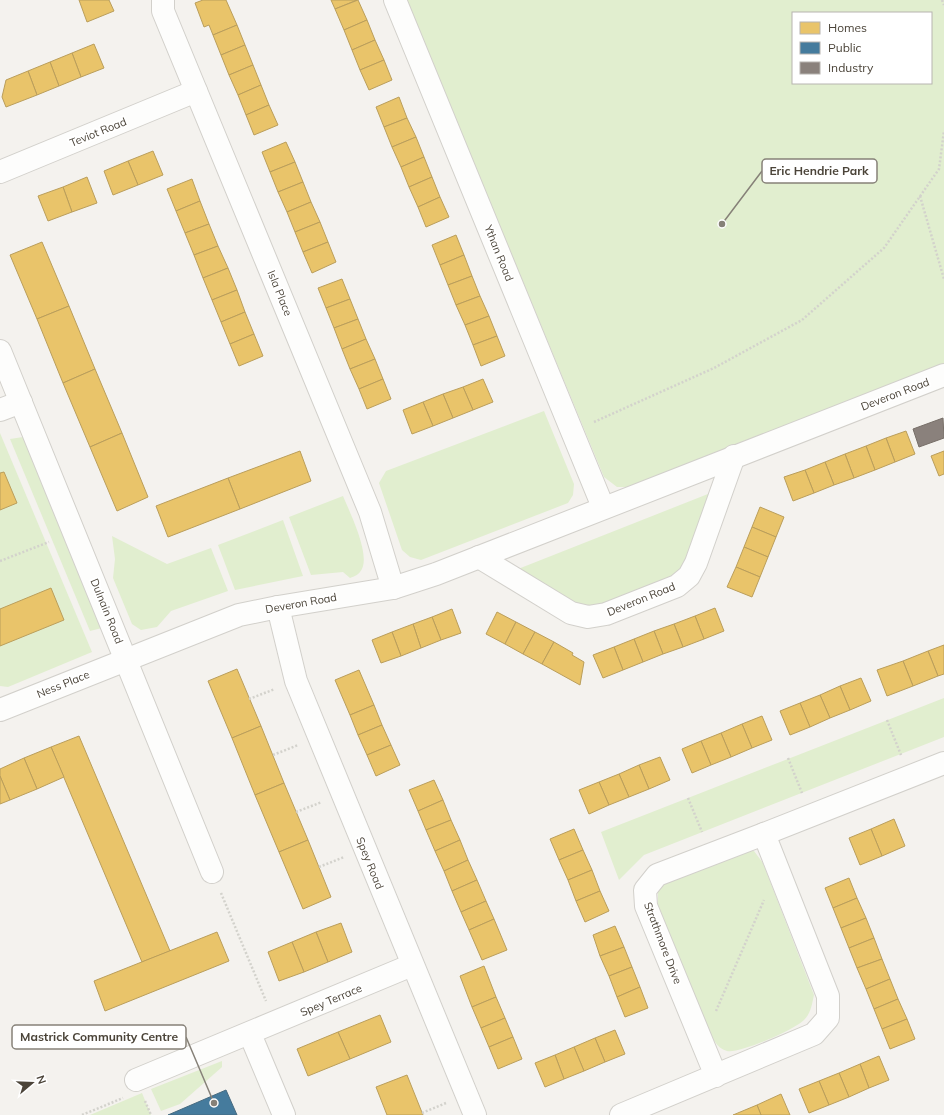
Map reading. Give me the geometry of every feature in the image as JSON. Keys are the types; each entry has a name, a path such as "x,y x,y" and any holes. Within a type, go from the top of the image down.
{"street":[{"name":"Isla Place","path":"163,0 163,11 370,512 393,588"},
{"name":"Ythan Road","path":"395,0 602,507"},
{"name":"Teviot Road","path":"0,172 196,91"},
{"name":"Dulnain Road","path":"0,351 212,872"},
{"name":"Deveron Road","path":"126,658 239,615 278,606 393,588 479,557 602,507 944,375"},
{"path":"0,410 22,402"},
{"name":"Deveron Road","path":"479,557 571,613 588,617 606,614 677,586 689,576 696,563 734,456"},
{"name":"Spey Road","path":"278,606 296,681 475,1115"},
{"name":"Ness Place","path":"0,710 126,658"},
{"name":"Strathmore Drive","path":"716,1076 646,906 645,890 657,875 944,764"},
{"path":"621,1115 814,1034 828,1018 828,996 764,834"},
{"name":"Spey Terrace","path":"131,1088 250,1034 412,965"},
{"path":"250,1034 284,1115"}],"path":[{"path":"942,0 944,5"},
{"path":"590,423 714,368 802,320 884,248 939,169 944,131"},
{"path":"920,196 944,279"},
{"path":"0,561 49,542"},
{"path":"249,699 276,688"},
{"path":"887,720 902,760"},
{"path":"273,755 299,744"},
{"path":"788,758 804,798"},
{"path":"688,798 704,838"},
{"path":"296,812 323,802"},
{"path":"319,867 345,856"},
{"path":"212,872 267,1003"},
{"path":"714,1014 765,899"},
{"path":"82,1115 131,1088"},
{"path":"422,1113 447,1102"}],"green space":[{"path":"406,0 944,0 944,364 631,487 617,487 604,477"},
{"path":"544,411 574,484 573,495 568,503 421,560 410,557 402,550 379,483 386,471"},
{"path":"0,433 92,652 8,687 0,686"},
{"path":"23,437 102,628 90,631 10,439"},
{"path":"713,492 684,572 600,606 586,607 573,604 513,571"},
{"path":"343,496 359,534 364,556 363,565 359,573 350,578 343,572 311,575 289,517"},
{"path":"283,520 303,576 235,590 218,545"},
{"path":"112,536 167,564 211,548 228,591 171,611 157,627 141,630 132,624 113,578 115,559"},
{"path":"944,698 944,737 644,855 619,880 601,832"},
{"path":"740,851 754,851 763,863 814,995 808,1014 804,1020 798,1024 778,1035 754,1045 743,1049 727,1051 723,1050 717,1045 708,1028 658,905 658,891 668,880"},
{"path":"222,1061 222,1067 180,1104 161,1111 151,1089"},
{"path":"142,1093 151,1115 90,1115"}],"building: Homes":[{"path":"79,0 109,0 114,11 87,22"},
{"path":"203,0 226,0 237,25 213,35 209,25 204,27 195,3"},
{"path":"331,0 357,0 335,9"},
{"path":"358,0 367,20 344,30 335,9"},
{"path":"367,20 375,40 352,50 344,30"},
{"path":"237,25 245,45 221,55 213,35"},
{"path":"375,40 384,60 360,70 352,50"},
{"path":"94,44 104,68 81,77 72,53"},
{"path":"245,45 253,65 229,75 221,55"},
{"path":"72,53 81,77 59,86 50,62"},
{"path":"384,60 392,80 369,90 360,70"},
{"path":"50,62 59,86 37,95 28,71"},
{"path":"253,65 261,85 238,95 229,75"},
{"path":"28,71 37,95 6,107 2,97 6,80"},
{"path":"261,85 269,105 246,115 238,95"},
{"path":"399,97 407,118 384,127 376,107"},
{"path":"269,105 278,125 254,135 246,115"},
{"path":"407,118 416,137 392,147 384,127"},
{"path":"416,137 424,157 401,167 392,147"},
{"path":"286,142 295,162 270,172 262,152"},
{"path":"153,151 163,175 138,185 128,161"},
{"path":"424,157 432,177 409,187 401,167"},
{"path":"128,161 138,185 113,195 104,171"},
{"path":"295,162 303,182 278,192 270,172"},
{"path":"87,177 97,203 72,212 63,187"},
{"path":"432,177 440,197 418,207 409,187"},
{"path":"192,179 200,201 176,211 167,189"},
{"path":"303,182 311,202 287,212 278,192"},
{"path":"63,187 72,212 48,221 38,196"},
{"path":"440,197 449,217 426,227 418,207"},
{"path":"200,201 209,224 185,233 176,211"},
{"path":"311,202 320,222 295,232 287,212"},
{"path":"320,222 328,242 303,252 295,232"},
{"path":"209,224 218,246 194,255 185,233"},
{"path":"456,235 464,255 440,265 432,245"},
{"path":"42,242 69,306 37,319 10,255"},
{"path":"328,242 336,262 312,273 303,252"},
{"path":"218,246 228,268 203,278 194,255"},
{"path":"464,255 472,276 448,285 440,265"},
{"path":"228,268 237,290 212,300 203,278"},
{"path":"472,276 480,296 456,305 448,285"},
{"path":"342,279 350,299 326,308 318,288"},
{"path":"237,290 245,312 221,322 212,300"},
{"path":"480,296 489,316 465,325 456,305"},
{"path":"350,299 358,319 334,328 326,308"},
{"path":"69,306 95,369 63,383 37,319"},
{"path":"245,312 254,334 230,344 221,322"},
{"path":"489,316 497,336 473,345 465,325"},
{"path":"358,319 366,339 342,349 334,328"},
{"path":"254,334 263,356 239,366 230,344"},
{"path":"497,336 505,356 481,366 473,345"},
{"path":"366,339 375,359 350,369 342,349"},
{"path":"375,359 383,379 359,389 350,369"},
{"path":"95,369 122,433 90,447 63,383"},
{"path":"383,379 391,399 367,409 359,389"},
{"path":"483,379 493,402 473,410 463,387"},
{"path":"463,387 473,410 453,418 443,394"},
{"path":"443,394 453,418 433,426 423,402"},
{"path":"423,402 433,426 412,434 403,410"},
{"path":"906,431 915,454 895,462 886,438"},
{"path":"122,433 148,497 117,511 90,447"},
{"path":"886,438 895,462 875,470 866,446"},
{"path":"866,446 875,470 854,478 845,454"},
{"path":"300,451 311,481 240,509 228,478"},
{"path":"944,451 944,474 939,476 931,456"},
{"path":"845,454 854,478 834,485 825,462"},
{"path":"825,462 834,485 814,493 805,470"},
{"path":"805,470 814,493 793,501 784,477"},
{"path":"4,472 17,503 0,510 0,473"},
{"path":"228,478 240,509 168,537 156,506"},
{"path":"760,507 784,517 776,537 752,527"},
{"path":"752,527 776,537 768,557 744,547"},
{"path":"744,547 768,557 760,577 736,567"},
{"path":"736,567 760,577 752,597 727,587"},
{"path":"51,588 64,620 0,646 0,609"},
{"path":"715,608 724,631 704,639 695,616"},
{"path":"452,609 461,633 441,640 432,617"},
{"path":"497,612 516,622 505,644 486,634"},
{"path":"695,616 704,639 683,647 674,624"},
{"path":"432,617 441,640 421,648 413,624"},
{"path":"516,622 535,632 523,654 505,644"},
{"path":"413,624 421,648 401,656 392,632"},
{"path":"674,624 683,647 663,654 654,631"},
{"path":"654,631 663,654 643,662 634,639"},
{"path":"392,632 401,656 381,663 372,640"},
{"path":"535,632 554,642 542,664 523,654"},
{"path":"634,639 643,662 623,670 614,647"},
{"path":"554,642 573,653 572,655 584,662 580,685 542,664"},
{"path":"944,645 944,674 938,676 928,651"},
{"path":"614,647 623,670 603,678 593,655"},
{"path":"928,651 938,676 913,686 903,661"},
{"path":"903,661 913,686 887,696 877,670"},
{"path":"237,669 261,726 232,738 208,681"},
{"path":"359,670 374,705 350,715 335,680"},
{"path":"861,678 871,701 850,710 840,686"},
{"path":"840,686 850,710 830,718 820,695"},
{"path":"820,695 830,718 810,727 800,703"},
{"path":"800,703 810,727 790,735 780,711"},
{"path":"374,705 382,725 358,735 350,715"},
{"path":"762,716 772,740 752,748 742,724"},
{"path":"742,724 752,748 731,757 721,733"},
{"path":"382,725 391,745 367,755 358,735"},
{"path":"261,726 284,783 255,795 232,738"},
{"path":"721,733 731,757 711,765 701,741"},
{"path":"79,736 170,951 142,962 51,747"},
{"path":"701,741 711,765 692,773 682,749"},
{"path":"391,745 400,765 376,776 367,755"},
{"path":"51,747 64,777 37,789 24,758"},
{"path":"660,757 670,780 649,789 639,765"},
{"path":"24,758 37,789 10,800 0,776 0,769"},
{"path":"639,765 649,789 629,797 619,774"},
{"path":"619,774 629,797 609,805 599,782"},
{"path":"0,776 10,800 0,804"},
{"path":"434,780 443,800 418,811 409,790"},
{"path":"599,782 609,805 589,814 579,790"},
{"path":"284,783 308,840 279,852 255,795"},
{"path":"443,800 451,820 426,830 418,811"},
{"path":"894,819 905,846 882,856 871,829"},
{"path":"451,820 460,840 435,851 426,830"},
{"path":"574,829 583,850 559,860 550,839"},
{"path":"871,829 882,856 860,865 849,838"},
{"path":"308,840 331,897 303,909 279,852"},
{"path":"460,840 468,860 444,871 435,851"},
{"path":"583,850 592,870 568,880 559,860"},
{"path":"468,860 477,880 452,891 444,871"},
{"path":"592,870 600,891 576,901 568,880"},
{"path":"849,878 857,898 833,908 825,888"},
{"path":"477,880 486,901 461,912 452,891"},
{"path":"600,891 609,911 585,922 576,901"},
{"path":"857,898 866,918 841,928 833,908"},
{"path":"486,901 494,919 469,930 461,912"},
{"path":"866,918 874,938 849,948 841,928"},
{"path":"494,919 507,950 482,960 469,930"},
{"path":"341,923 352,952 328,962 316,932"},
{"path":"615,926 624,947 600,956 593,935"},
{"path":"217,932 229,961 105,1011 94,981"},
{"path":"316,932 328,962 304,972 292,942"},
{"path":"874,938 882,959 857,968 849,948"},
{"path":"292,942 304,972 279,981 268,952"},
{"path":"624,947 632,967 609,976 600,956"},
{"path":"882,959 890,979 866,989 857,968"},
{"path":"484,966 496,997 472,1007 460,976"},
{"path":"632,967 640,987 617,997 609,976"},
{"path":"890,979 898,999 874,1009 866,989"},
{"path":"640,987 648,1008 625,1017 617,997"},
{"path":"496,997 505,1018 481,1028 472,1007"},
{"path":"898,999 907,1019 882,1029 874,1009"},
{"path":"380,1015 391,1042 350,1059 338,1032"},
{"path":"505,1018 513,1037 489,1047 481,1028"},
{"path":"907,1019 915,1039 890,1049 882,1029"},
{"path":"615,1030 625,1054 605,1062 595,1038"},
{"path":"338,1032 350,1059 308,1076 297,1049"},
{"path":"513,1037 522,1059 498,1069 489,1047"},
{"path":"595,1038 605,1062 584,1071 574,1047"},
{"path":"574,1047 584,1071 564,1079 555,1055"},
{"path":"555,1055 564,1079 545,1087 535,1063"},
{"path":"879,1056 889,1080 869,1088 860,1064"},
{"path":"860,1064 869,1088 849,1097 839,1073"},
{"path":"839,1073 849,1097 829,1105 819,1081"},
{"path":"407,1075 423,1115 387,1115 376,1087"},
{"path":"819,1081 829,1105 809,1113 799,1089"},
{"path":"781,1094 790,1115 761,1115 757,1105"},
{"path":"757,1105 761,1115 733,1115"}],"building: Public":[{"path":"226,1090 237,1115 168,1115"}],"building: Industry":[{"path":"943,418 944,438 919,447 913,429"}],"place":[{"name":"Eric Hendrie Park","path":"722,224"},
{"name":"Mastrick Community Centre","path":"214,1103"}]}
